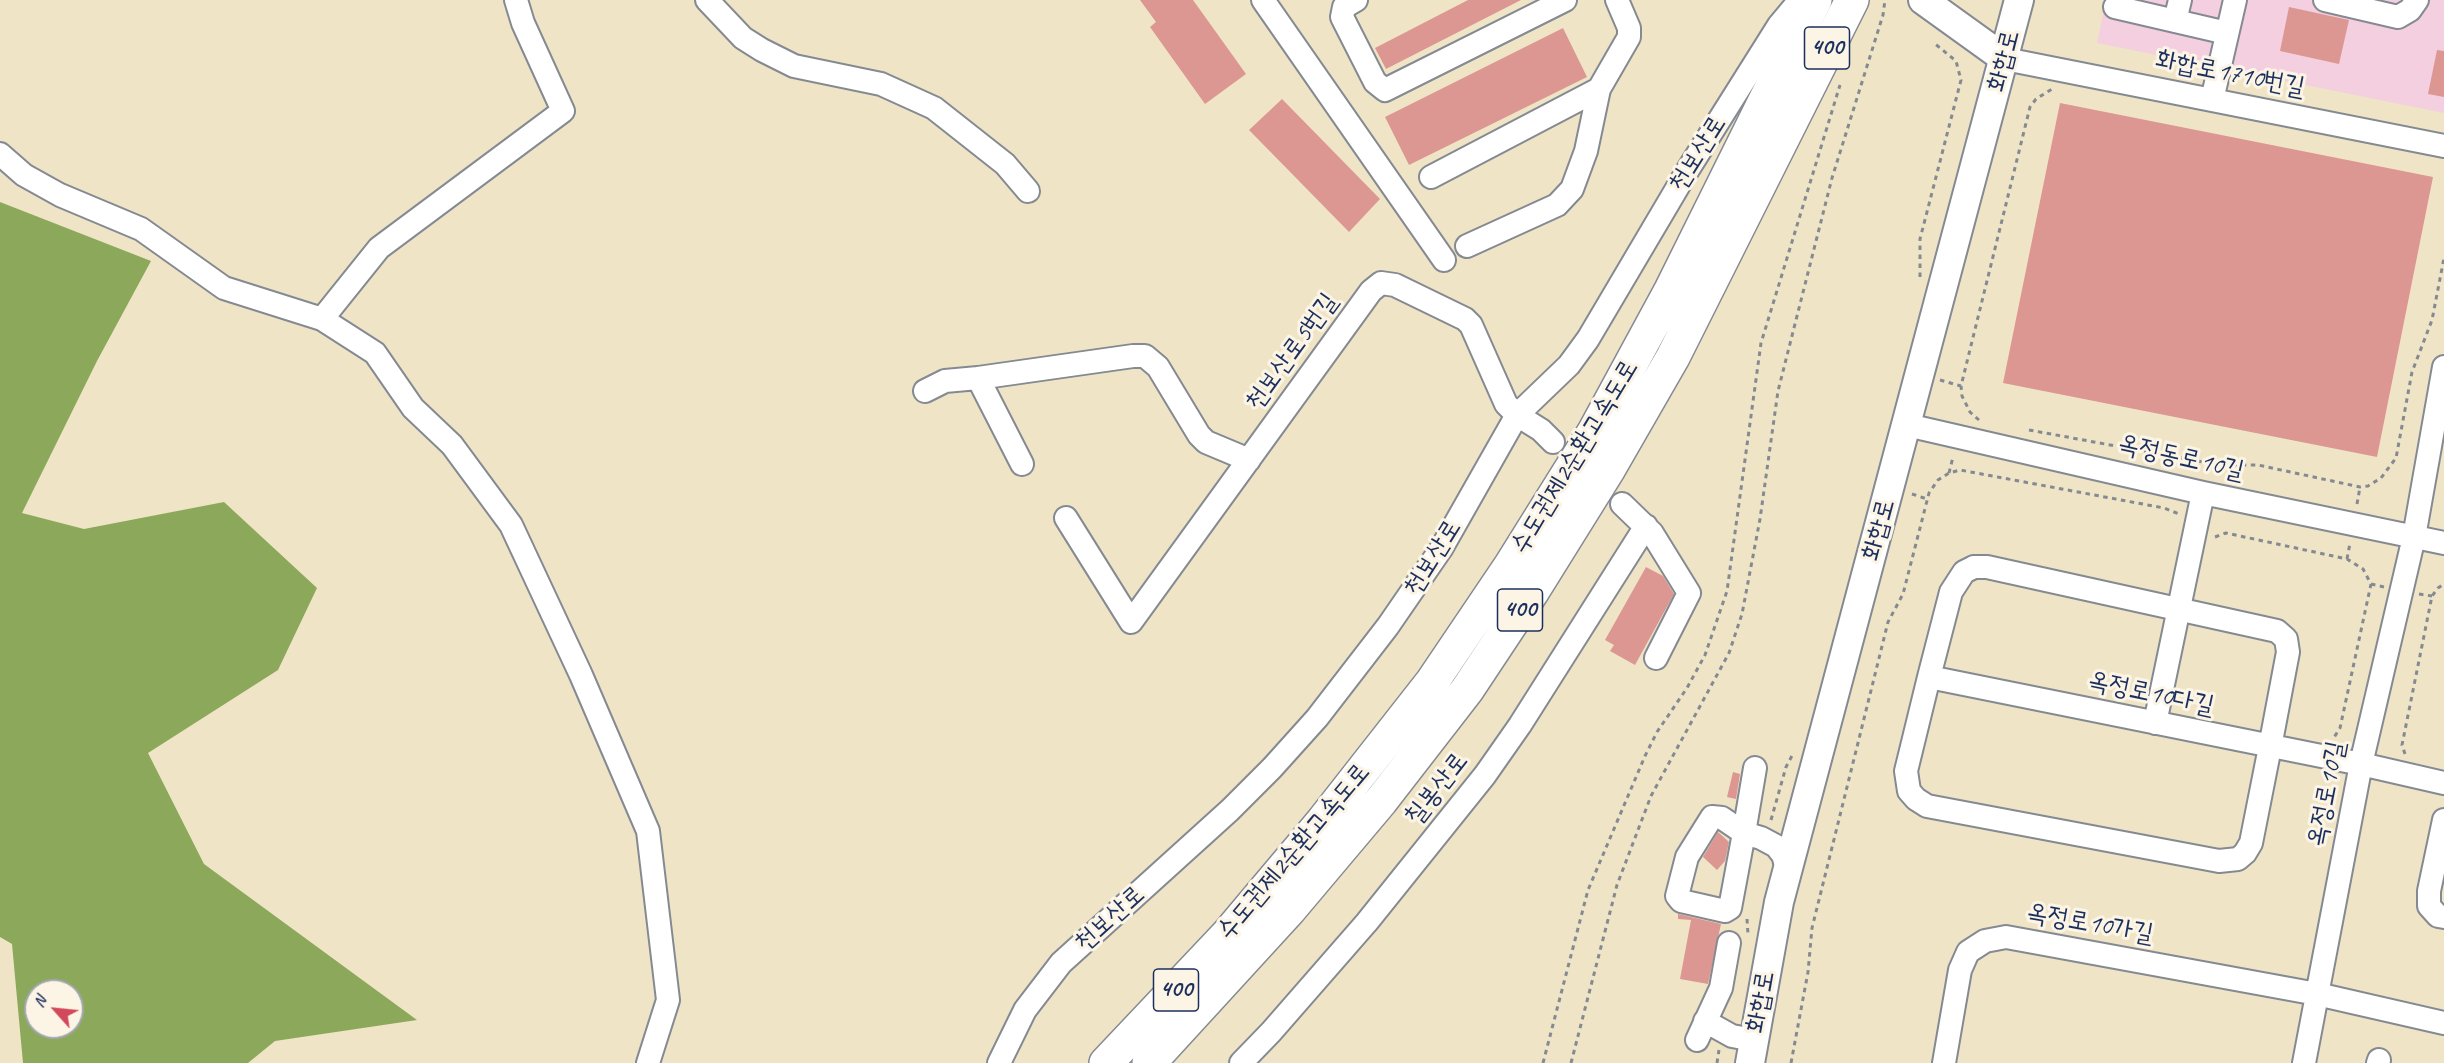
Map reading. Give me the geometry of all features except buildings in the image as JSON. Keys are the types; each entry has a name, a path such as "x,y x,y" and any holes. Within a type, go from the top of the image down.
{"highway":[{"name":"수도권제2순환고속도로","path":"1112,1058 1159,992 1228,934 1323,820 1432,682 1511,565 1594,432 1666,300 1815,0"},
{"name":"수도권제2순환고속도로","path":"1112,1058 1290,909 1374,810 1467,690 1532,592 1608,470 1673,357 1852,0"}],"main road":[{"path":"1923,0 2005,59"},
{"name":"화합로","path":"1752,1051 1779,902 2019,0"}],"street":[{"path":"322,319 379,248 563,111 523,22 516,0"},
{"path":"707,0 742,38 762,51 794,66 881,84 934,108 1005,164 1028,191"},
{"path":"1263,0 1444,260"},
{"path":"1356,0 1344,7 1342,17 1375,82 1385,90 1565,0"},
{"path":"1467,246 1557,205 1572,189 1586,151 1599,89 1630,32 1617,0"},
{"name":"천보산로","path":"999,1063 1025,1010 1061,963 1230,810 1272,768 1317,718 1414,591 1441,549 1517,416 1569,364 1588,339 1689,168 1779,25 1800,0"},
{"path":"2212,100 2235,0"},
{"path":"2334,1 2398,17 2410,10 2417,0"},
{"path":"2115,7 2178,10 2227,33"},
{"name":"화합로1710번길","path":"2005,59 2444,146"},
{"path":"1431,177 1599,89"},
{"path":"0,154 24,175 60,195 141,229 224,288 322,319 375,353 413,408 452,445 511,525 581,675 648,831 668,1000 648,1063"},
{"name":"천보산로5번길","path":"1066,518 1131,622 1371,291 1381,283 1395,285 1465,319 1471,325 1506,404 1517,416"},
{"path":"925,391 945,381 1145,356 1158,366 1199,435 1206,442 1249,460"},
{"name":"옥정로10길","path":"2304,1063 2361,764 2414,537 2444,367"},
{"path":"978,378 1022,464"},
{"path":"1517,416 1541,430 1553,442"},
{"name":"옥정동로10길","path":"1907,425 2203,493 2444,543"},
{"path":"2155,723 2203,493"},
{"path":"1622,504 1646,526 1689,593 1656,658"},
{"name":"칠봉산로","path":"1240,1063 1278,1024 1367,922 1485,775 1520,725 1646,526"},
{"path":"1974,567 1987,567 2178,610 2277,631 2286,639 2288,652 2251,843 2238,859 2229,861 1927,806 1909,790 1906,771 1929,677 1951,592 1964,572 1974,567"},
{"name":"옥정로10다길","path":"1929,677 2361,764 2444,783"},
{"path":"1752,836 1755,768"},
{"path":"1752,836 1772,837 1787,830 1803,812"},
{"path":"2444,820 2429,891 2429,906 2438,916 2444,917"},
{"path":"1752,836 1770,842 1780,850 1788,872"},
{"name":"옥정로10가길","path":"1944,1063 1960,970 1968,952 1985,941 2006,938 2317,994 2444,1023"},
{"path":"1729,943 1721,988 1701,1030 1732,1036 1752,1051"}],"path":[{"path":"1571,1063 1617,885 1651,796 1729,653 1742,614 1760,519 1781,380 1832,178 1880,26 1885,0"},
{"path":"1920,281 1920,239 1961,80 1956,61 1934,43"},
{"path":"1543,1063 1588,890 1645,756 1657,732 1688,688 1705,655 1727,591 1761,343 1841,80"},
{"path":"1982,422 1968,409 1962,396 1961,386 2030,107 2043,93 2061,86"},
{"path":"2028,430 2219,465 2258,465 2360,487 2368,486 2381,478 2396,458 2412,372 2432,320 2444,258"},
{"path":"2210,542 2216,536 2226,533 2347,559 2363,568 2371,584 2340,728 2333,739 2326,740"},
{"path":"2407,757 2402,744 2432,596 2444,584"},
{"path":"1772,818 1786,767 1799,743"}],"shaded area":[{"path":"2106,0 2444,0 2444,113 2097,43"}],"green space":[{"path":"0,202 151,261 97,361 22,513 84,529 224,502 317,588 278,670 148,753 204,864 417,1020 275,1041 248,1063 23,1063 12,944 0,937"}]}
